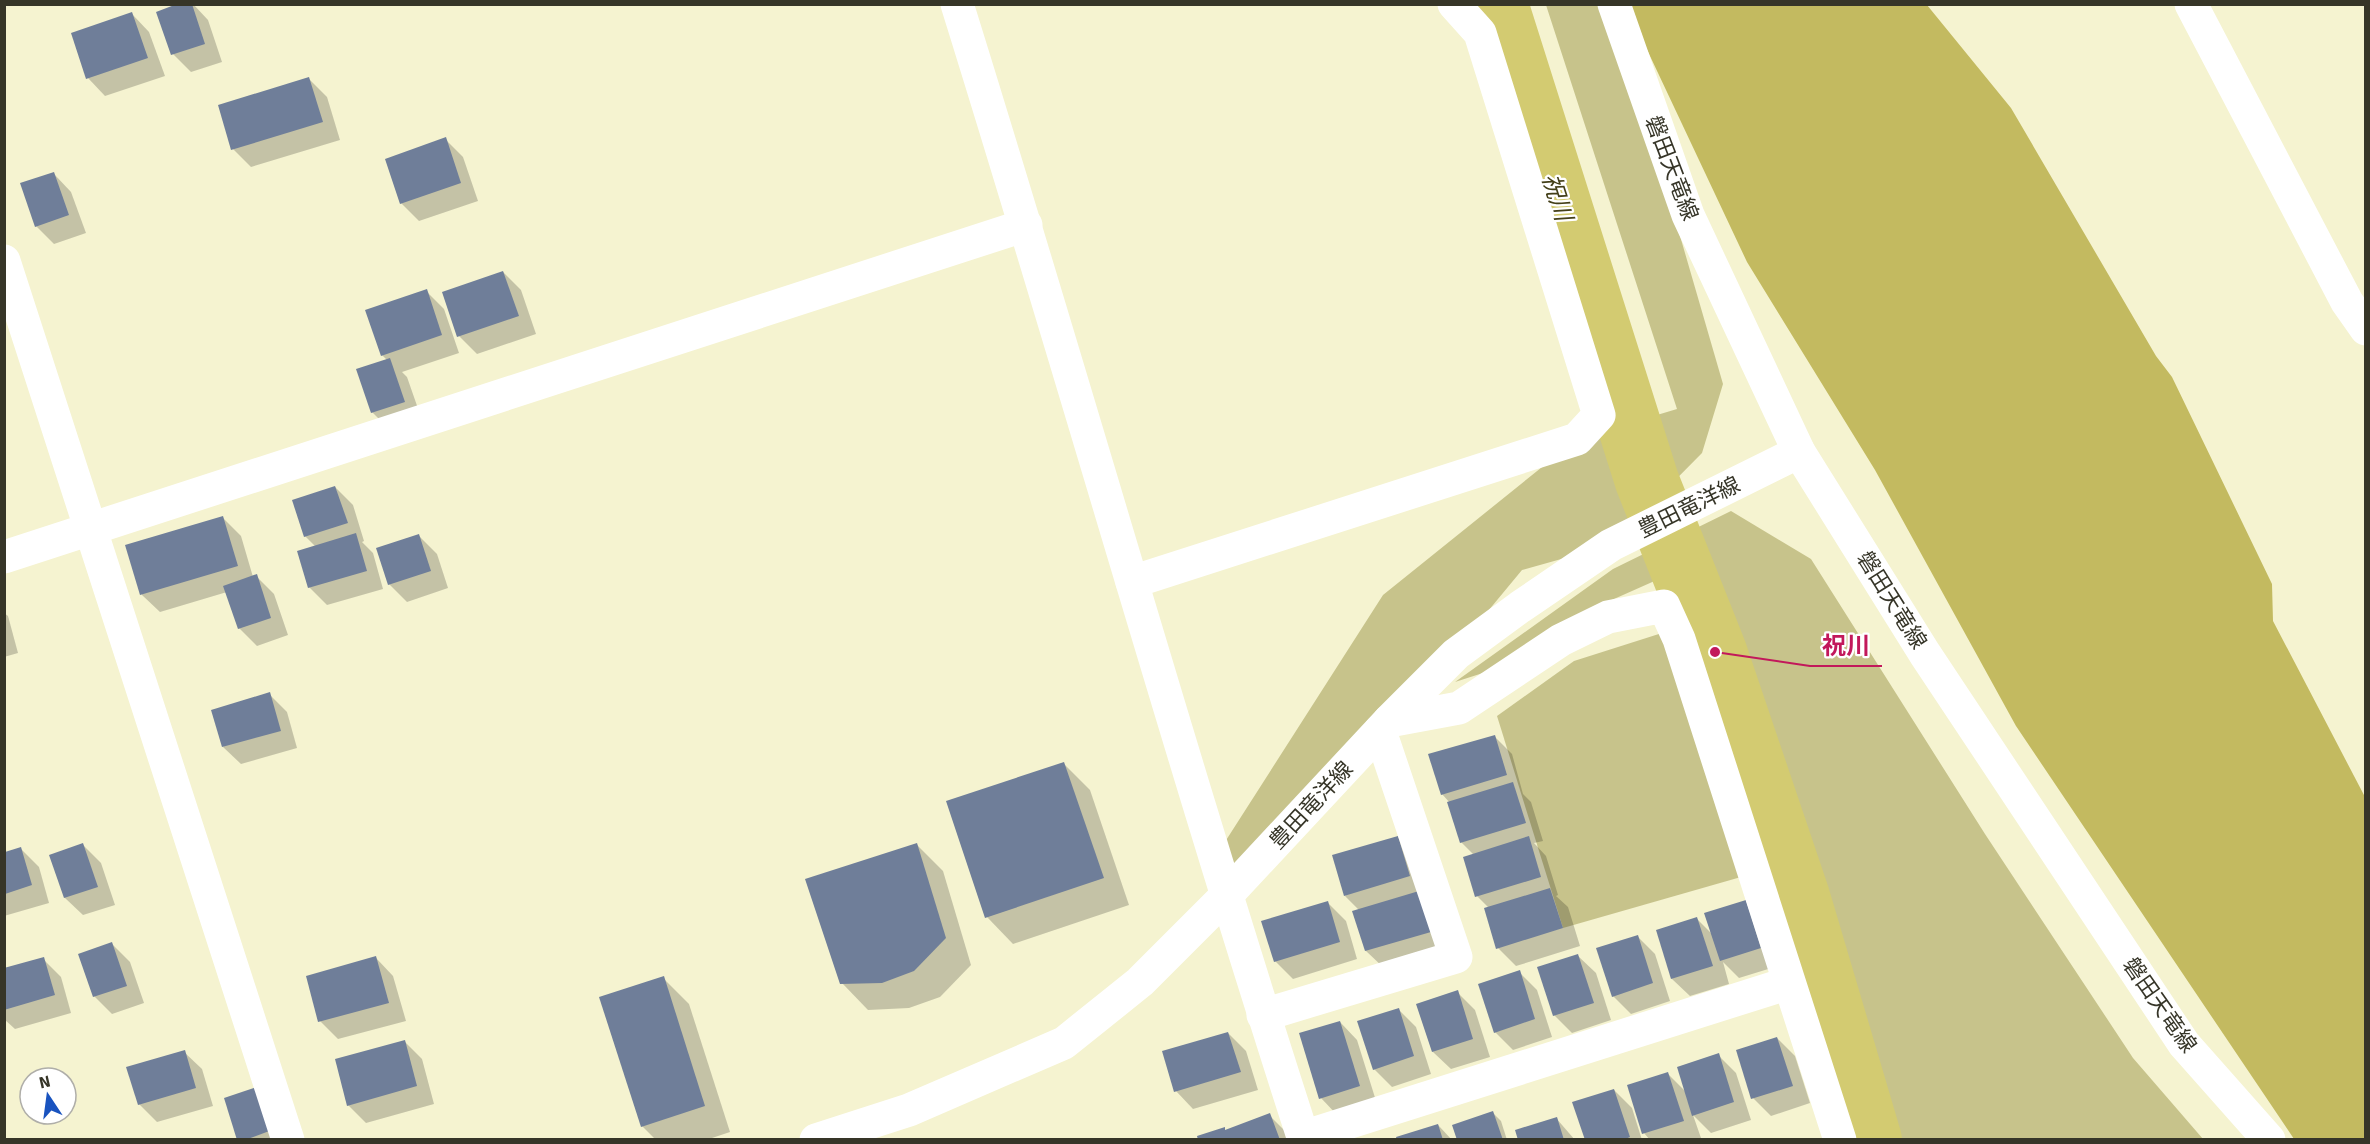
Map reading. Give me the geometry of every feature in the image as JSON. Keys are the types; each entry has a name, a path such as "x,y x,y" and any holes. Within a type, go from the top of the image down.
{"street":[{"path":"957,4 1026,225 1226,897 1303,1138 1789,983"},
{"path":"1132,582 1577,439 1599,415 1480,33 1454,4"},
{"name":"磐田天竜線","path":"1614,4 1688,215 1799,452 1925,654 2184,1044 2269,1140"},
{"path":"2191,4 2347,302 2366,329"},
{"path":"4,557 1026,225"},
{"path":"4,261 288,1140"},
{"name":"豊田竜洋線","path":"816,1140 909,1110 1064,1043 1140,982 1226,897 1385,726 1456,654 1611,545 1799,452"},
{"path":"1263,1016 1456,957 1385,726 1459,708 1561,640 1608,617 1664,606 1679,639 1840,1140"}],"shaded area":[{"path":"1546,5 1613,5 1723,384 1702,453 1611,545 1522,570 1435,675 1244,877 1214,859 1383,595 1577,439 1677,409"},
{"path":"1626,5 1927,5 2011,108 2156,356 2172,377 2272,584 2273,621 2365,797 2365,1139 2294,1139 2016,726 1875,470 1747,262"},
{"path":"1731,511 1811,559 1985,834 2133,1058 2203,1139 1860,1139 1681,594 1668,575 1560,623 1486,672 1455,682 1613,569"},
{"path":"1662,633 1741,877 1563,928 1497,716 1574,661"}],"building":[{"path":"177,4 192,4 205,44 171,55 156,12"},
{"path":"132,12 148,58 86,79 71,33"},
{"path":"309,77 323,122 231,150 218,105"},
{"path":"446,137 461,183 400,204 385,159"},
{"path":"54,172 69,215 35,227 20,183"},
{"path":"503,271 519,316 457,337 442,292"},
{"path":"427,289 442,335 381,356 365,310"},
{"path":"390,358 405,402 371,413 356,369"},
{"path":"335,486 348,523 304,537 292,500"},
{"path":"223,516 238,566 140,595 125,545"},
{"path":"356,533 367,571 308,588 297,551"},
{"path":"419,534 431,571 388,585 376,548"},
{"path":"257,574 271,618 238,629 223,586"},
{"path":"270,692 281,731 222,747 211,710"},
{"path":"1495,735 1507,775 1441,795 1428,754"},
{"path":"1064,762 1104,878 985,918 946,801"},
{"path":"1513,782 1526,823 1460,843 1447,802"},
{"path":"1398,836 1410,876 1344,896 1332,855"},
{"path":"1529,836 1541,877 1475,897 1463,857"},
{"path":"83,843 98,887 64,898 49,855"},
{"path":"917,843 946,938 914,971 882,983 840,984 805,879"},
{"path":"21,847 32,885 5,894 5,852"},
{"path":"1550,888 1563,928 1496,949 1484,908"},
{"path":"1419,891 1431,932 1365,951 1352,911"},
{"path":"1746,900 1761,948 1720,961 1704,913"},
{"path":"1328,901 1340,942 1274,962 1261,921"},
{"path":"1697,917 1713,966 1671,979 1656,930"},
{"path":"1638,935 1653,983 1612,997 1596,948"},
{"path":"112,942 127,986 93,997 78,954"},
{"path":"1578,954 1594,1003 1553,1016 1537,967"},
{"path":"376,956 389,1003 318,1022 306,976"},
{"path":"44,957 55,995 4,1010 4,968"},
{"path":"1520,970 1535,1019 1494,1033 1478,984"},
{"path":"664,976 705,1106 641,1127 599,997"},
{"path":"1458,990 1473,1039 1432,1052 1416,1004"},
{"path":"1399,1008 1414,1056 1373,1070 1357,1021"},
{"path":"1340,1021 1360,1086 1319,1099 1299,1033"},
{"path":"1228,1032 1241,1072 1174,1092 1162,1051"},
{"path":"1777,1037 1793,1086 1751,1099 1736,1050"},
{"path":"405,1040 417,1086 347,1106 335,1059"},
{"path":"185,1050 196,1088 138,1105 126,1067"},
{"path":"1719,1053 1734,1102 1692,1116 1677,1067"},
{"path":"1668,1072 1684,1121 1642,1134 1627,1085"},
{"path":"257,1087 272,1130 245,1140 237,1140 224,1098"},
{"path":"1614,1089 1630,1137 1623,1140 1585,1140 1572,1102"},
{"path":"1493,1111 1503,1140 1457,1140 1452,1125"},
{"path":"1270,1113 1280,1140 1198,1140 1197,1136 1225,1127 1225,1130"},
{"path":"1557,1117 1564,1140 1518,1140 1515,1130"},
{"path":"1438,1124 1443,1140 1397,1140 1396,1137"}],"waterway":[{"name":"祝川","path":"1496,4 1647,481 1715,652 1798,897 1870,1140"}],"place":[{"name":"祝川","path":"1715,652"}]}
